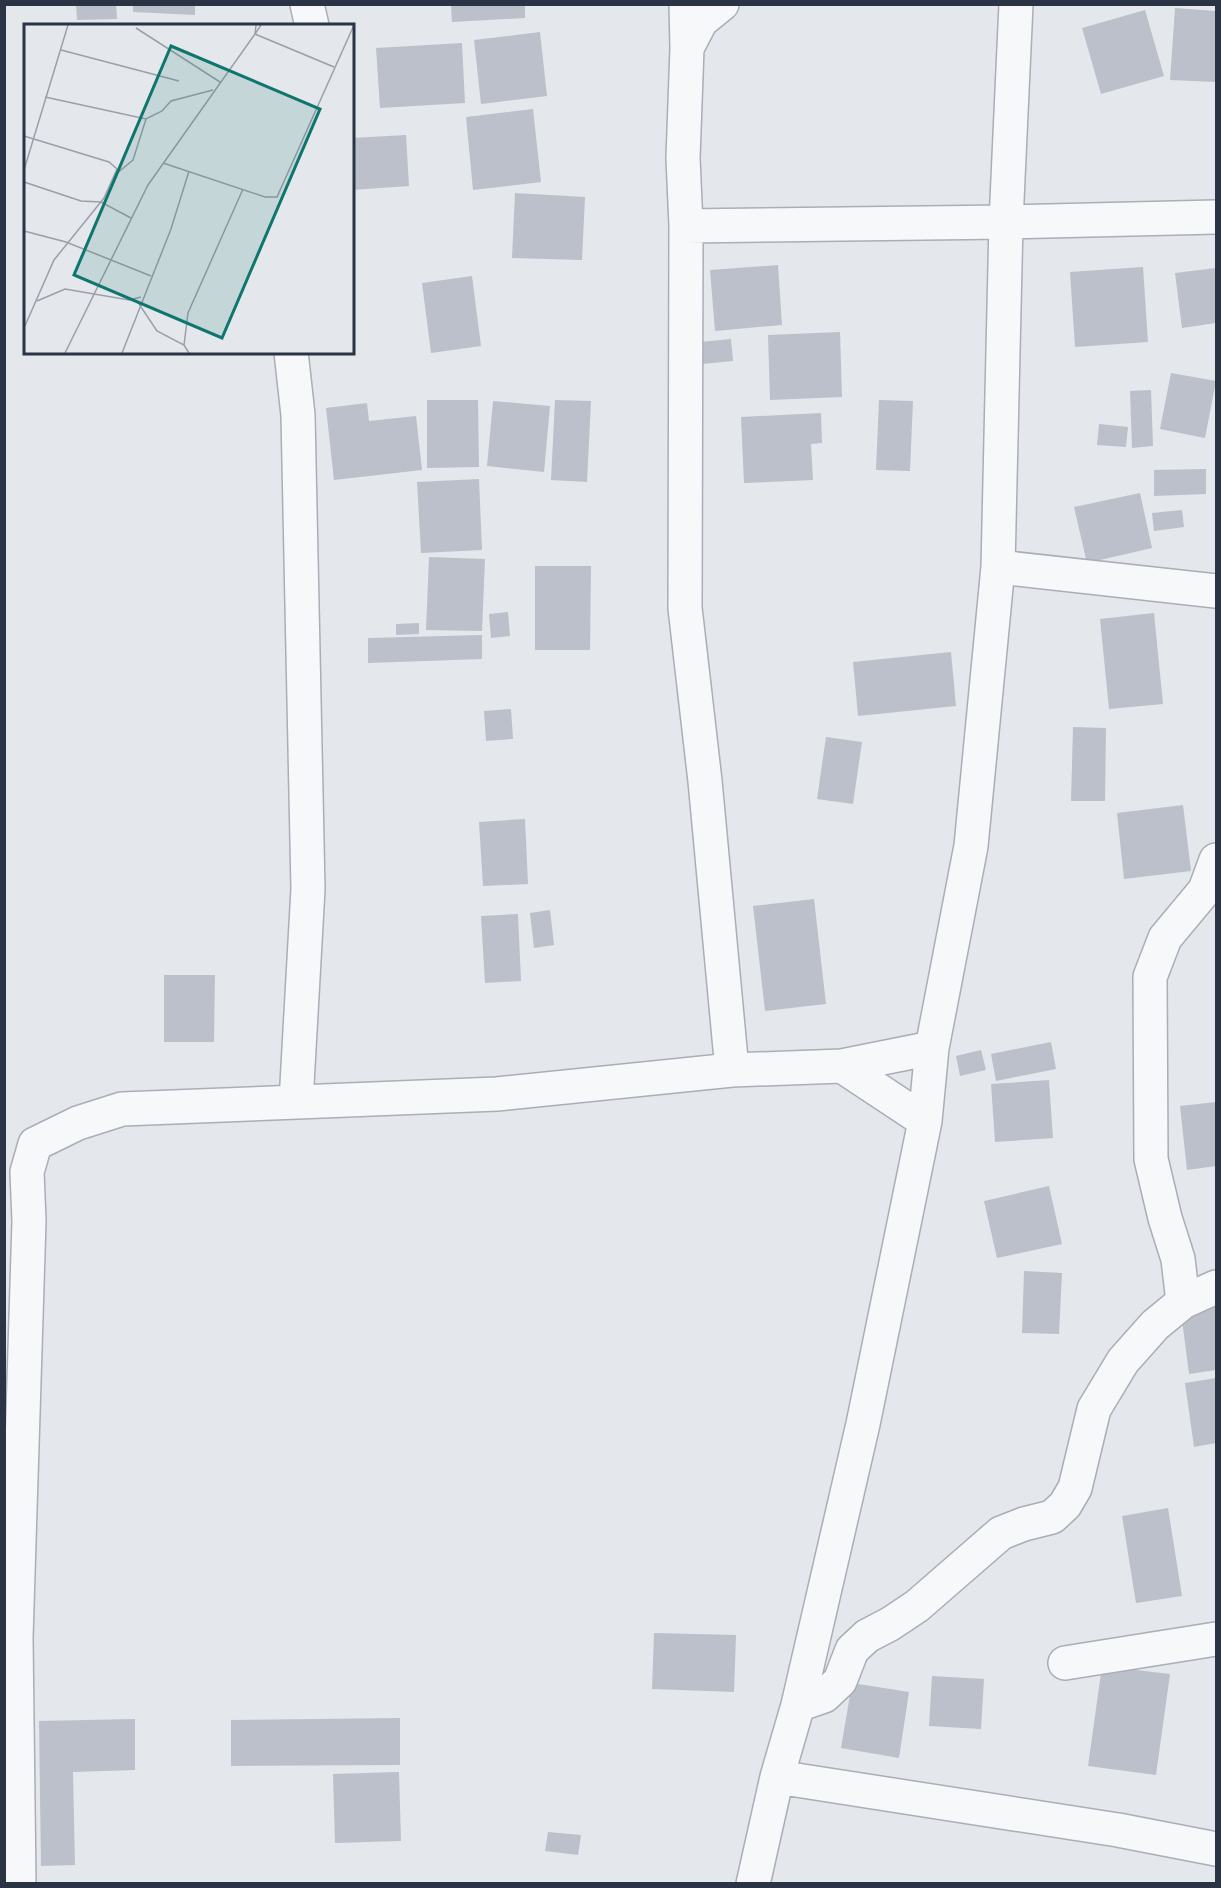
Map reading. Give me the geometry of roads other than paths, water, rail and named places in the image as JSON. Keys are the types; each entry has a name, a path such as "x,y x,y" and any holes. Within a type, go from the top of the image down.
{"street":[{"path":"307,4 312,24"},
{"path":"686,4 687,48 683,158 686,226 685,608 706,792 732,1070"},
{"path":"687,48 701,21 722,4"},
{"path":"753,1884 777,1777 798,1705 863,1424 924,1121 932,1048 971,846 998,567 1006,222 1016,4"},
{"path":"686,226 1216,217"},
{"path":"291,354 298,415 308,889 296,1102"},
{"path":"998,567 1216,591"},
{"path":"1183,1302 1178,1259 1150,1159 1150,977 1165,938 1205,890 1216,860"},
{"path":"19,1884 16,1638 29,1221 27,1172 35,1144 78,1123 122,1109 497,1094 732,1070 843,1066 932,1048"},
{"path":"843,1066 924,1121"},
{"path":"798,1705 824,1696 840,1681 852,1650 867,1636 917,1606 1001,1533 1052,1517 1065,1505 1075,1488 1094,1409 1123,1361 1155,1325 1183,1302 1216,1287"},
{"path":"1065,1663 1216,1639"},
{"path":"777,1777 1118,1830 1216,1850"}]}
